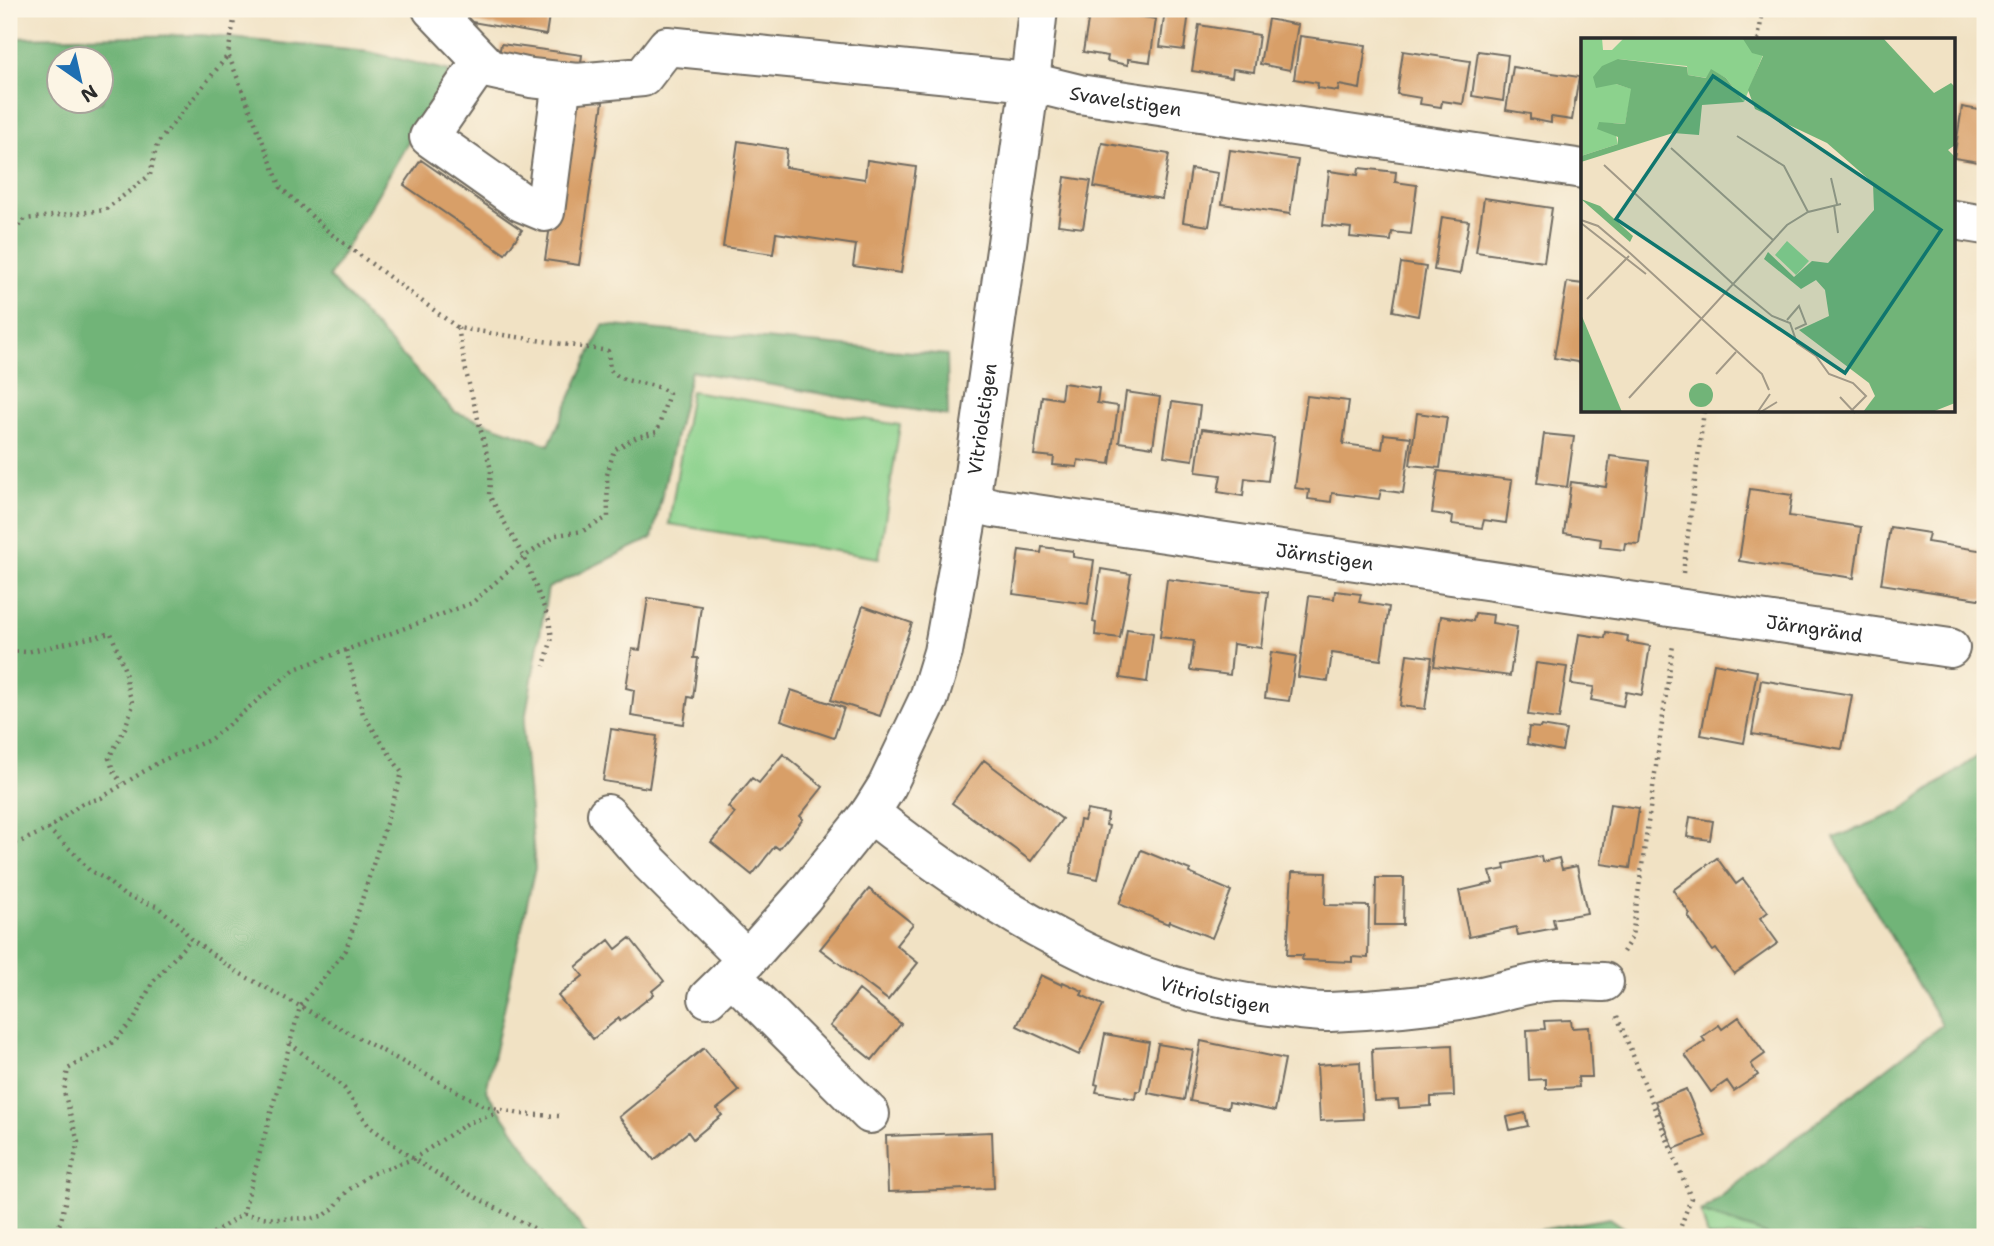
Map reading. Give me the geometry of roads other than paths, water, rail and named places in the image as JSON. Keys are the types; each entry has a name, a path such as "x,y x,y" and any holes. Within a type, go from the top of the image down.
{"street":[{"path":"432,9 489,69 562,81 545,212 521,202 429,137 481,62"},
{"name":"Vitriolstigen","path":"728,978 803,897 870,813 893,775 929,698 943,653 970,502 1038,9"},
{"name":"Svavelstigen","path":"562,81 577,83 643,77 667,46 1030,82 1079,94 1581,169"},
{"path":"1955,220 1985,225"},
{"name":"Järnstigen","path":"970,502 994,508 1679,607"},
{"name":"Järngränd","path":"1679,607 1950,648"},
{"name":"Vitriolstigen","path":"870,813 917,850 1052,937 1101,961 1202,995 1241,1003 1325,1012 1406,1007 1470,999 1545,982 1604,982"},
{"path":"607,814 649,862 728,978 870,1114"}]}
